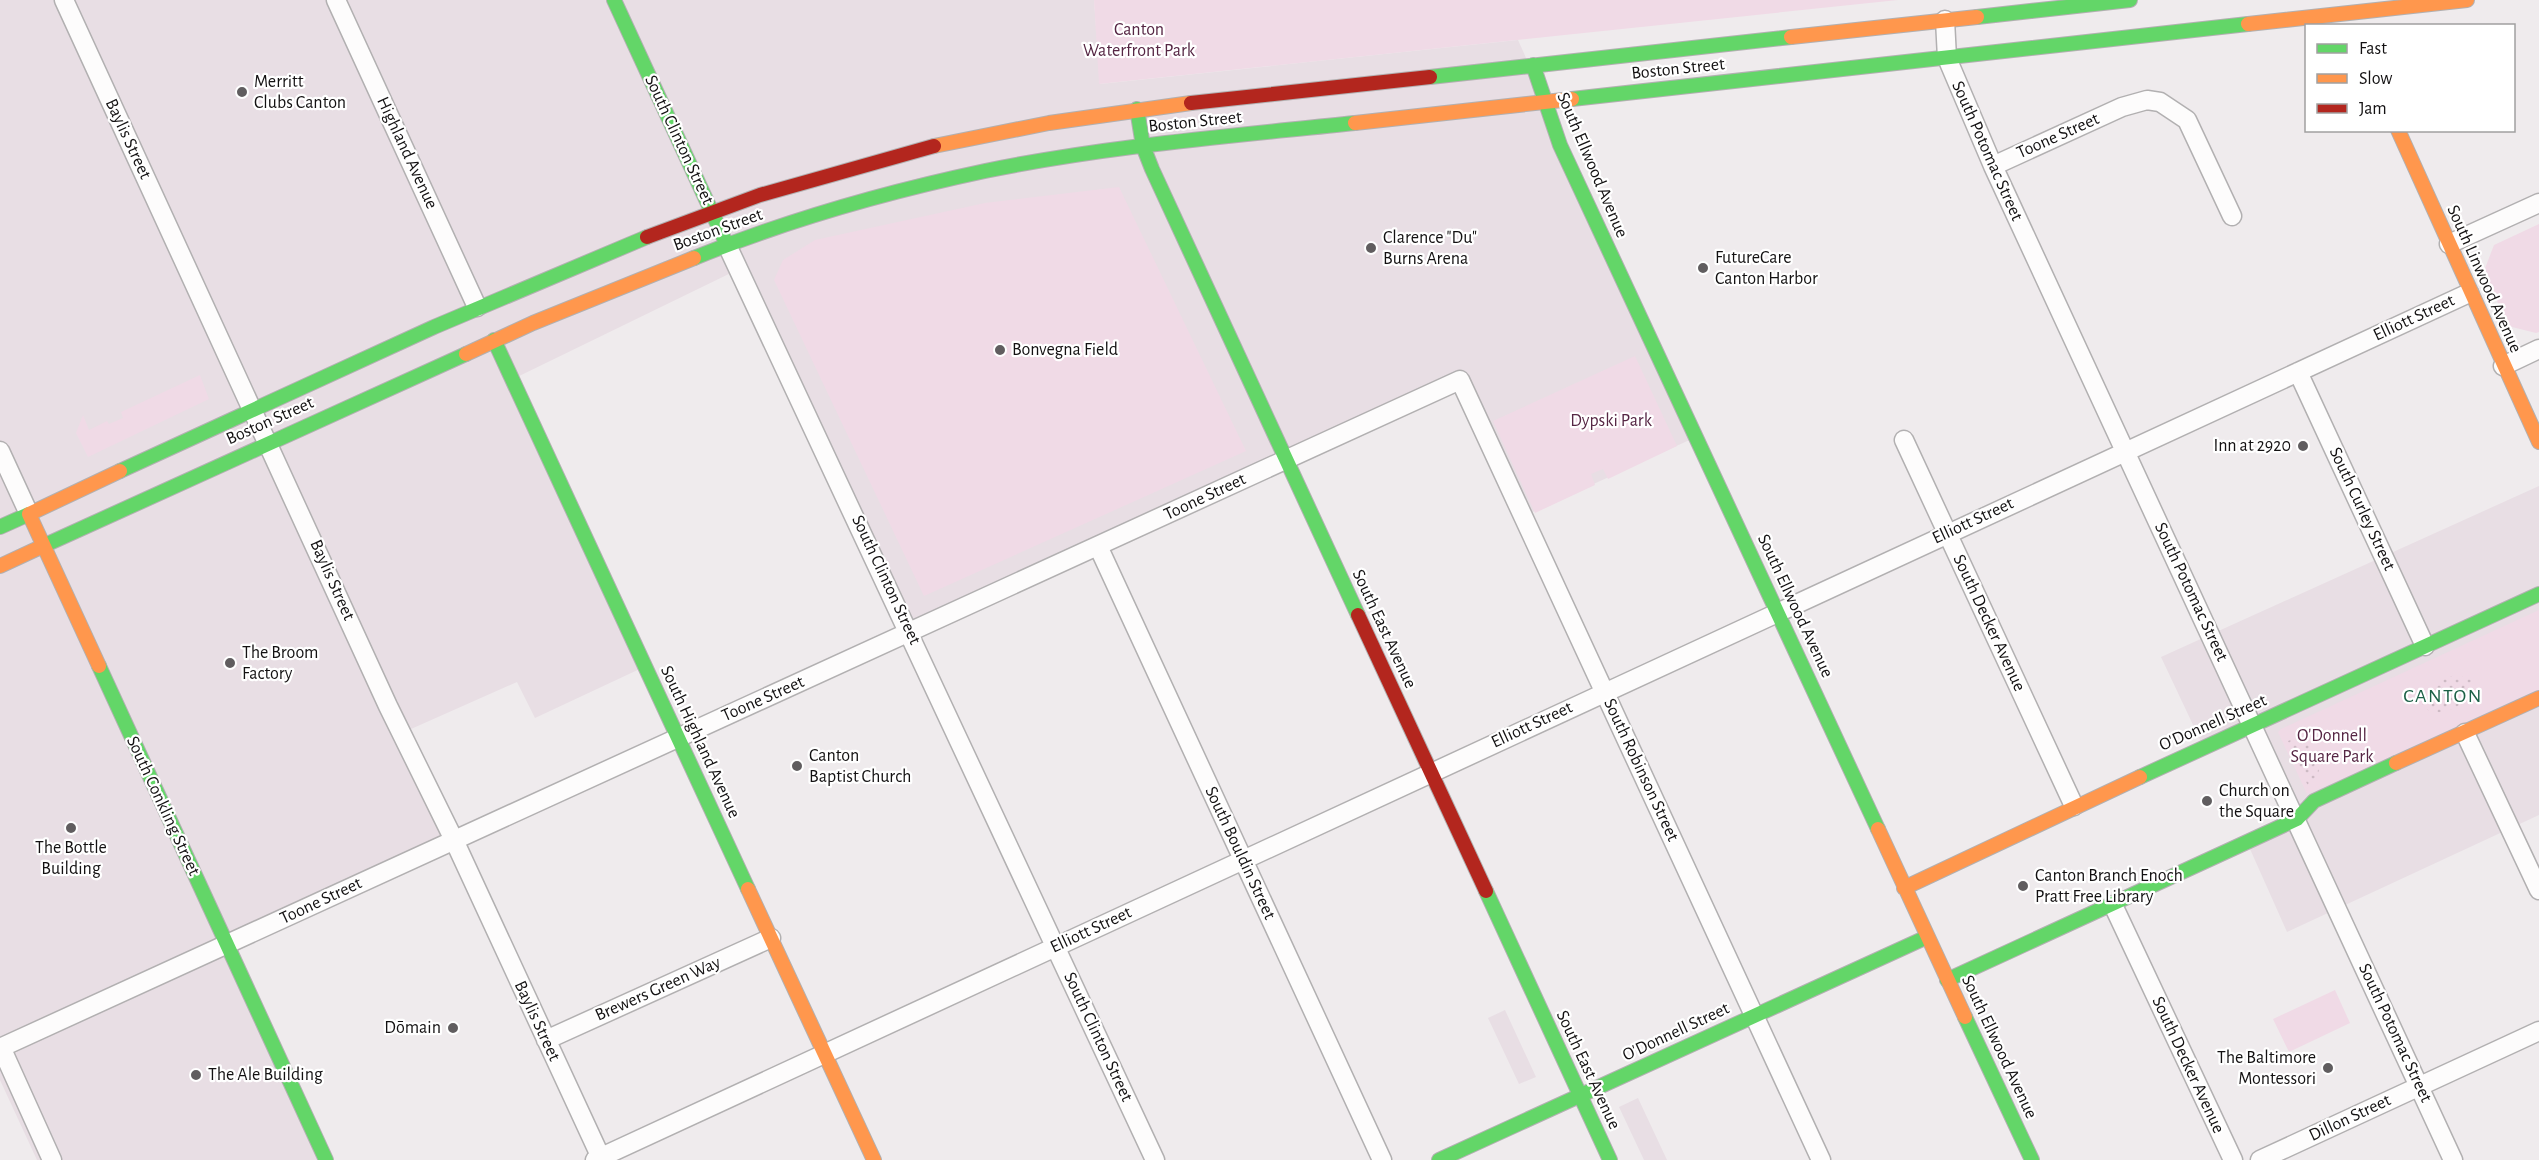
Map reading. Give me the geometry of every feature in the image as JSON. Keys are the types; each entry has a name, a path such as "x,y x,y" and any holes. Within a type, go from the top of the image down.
{"main road":[{"name":"South Clinton Street","path":"614,0 727,245"},
{"name":"Boston Street","path":"0,527 477,307 712,212 786,186 888,157 1037,125 1137,109 2130,0"},
{"path":"2339,0 2348,20"},
{"name":"Boston Street","path":"2306,24 2348,20 2467,0"},
{"name":"Boston Street","path":"0,566 494,340 727,245 856,202 987,171 1143,146 1947,58 2305,24"},
{"name":"South Ellwood Avenue","path":"1533,65 1560,145 2032,1160"},
{"name":"South East Avenue","path":"1137,109 1143,146 1610,1160"},
{"name":"South Linwood Avenue","path":"2399,132 2469,293 2539,442"},
{"name":"South Highland Avenue","path":"494,340 874,1160"},
{"name":"South Conkling Street","path":"29,514 326,1160"},
{"name":"O'Donnell Street","path":"1904,888 2074,806 2539,594"},
{"path":"1947,980 2297,819 2314,801 2539,698"},
{"name":"O'Donnell Street","path":"1439,1160 1927,937"}],"street":[{"name":"Baylis Street","path":"64,0 254,409 388,706 454,840 599,1159"},
{"name":"Highland Avenue","path":"336,0 477,307"},
{"name":"South Potomac Street","path":"1945,20 1947,58 1993,166 2453,1160"},
{"name":"Toone Street","path":"1993,166 2122,107 2146,100 2160,102 2183,115 2193,129 2232,216"},
{"path":"2449,244 2539,203"},
{"name":"South Clinton Street","path":"727,245 1057,946 1155,1160"},
{"name":"Elliott Street","path":"599,1159 1778,610 2469,293"},
{"path":"2503,366 2539,349"},
{"name":"South Curley Street","path":"2298,372 2425,646"},
{"name":"Toone Street","path":"0,1047 1460,380"},
{"name":"South Robinson Street","path":"1460,380 1821,1160"},
{"name":"South Decker Avenue","path":"1904,440 2074,806"},
{"name":"South Conkling Street","path":"0,451 29,514"},
{"name":"South Bouldin Street","path":"1098,546 1382,1160"},
{"path":"2465,733 2539,890"},
{"name":"South Decker Avenue","path":"2113,905 2233,1160"},
{"name":"Brewers Green Way","path":"546,1040 771,938"},
{"name":"Dillon Street","path":"2260,1160 2539,1031"},
{"path":"0,1047 51,1160"}],"shaded area":[{"path":"0,0 1094,0 1100,84 1518,40 1696,437 1526,515 1467,386 907,635 737,270 511,380 644,667 535,718 517,682 402,733 451,843 227,946 323,1160 37,1160 0,1080"},
{"path":"2539,486 2539,815 2287,932 2246,840 2292,819 2250,723 2203,746 2161,657"},
{"path":"1505,1010 1536,1077 1519,1084 1488,1018"},
{"path":"1638,1098 1667,1160 1644,1160 1619,1107"}],"green space":[{"name":"Canton Waterfront Park","path":"1094,0 1898,0 1099,84"},
{"path":"1119,187 1246,451 924,596 774,280 783,260 815,240 985,203"},
{"path":"2539,224 2539,332 2536,333 2508,326 2484,271 2494,245"},
{"name":"Dypski Park","path":"1635,356 1677,446 1608,479 1603,469 1591,474 1595,485 1535,513 1493,421"},
{"path":"200,375 209,399 88,457 76,433 83,415 89,430 107,421 109,424 123,418 121,412"},
{"name":"O'Donnell Square Park","path":"2539,610 2539,691 2307,794 2278,732 2281,729"},
{"path":"2458,675 2472,680 2472,689 2468,697 2460,704 2442,712 2433,712 2425,708 2421,701 2431,686"},
{"path":"2293,739 2310,743 2319,759 2319,771 2308,786 2288,741"},
{"path":"2335,990 2350,1023 2289,1052 2273,1019"}],"traffic: fast":[{"path":"614,0 727,245"},
{"path":"1977,17 2130,0"},
{"path":"1572,99 2248,24"},
{"path":"1430,77 1791,37"},
{"path":"1533,65 1560,145 1878,829"},
{"path":"1137,109 1143,146 1152,169 1358,615"},
{"path":"694,258 765,231 838,208 985,171 1123,148 1355,123"},
{"path":"120,471 434,327 647,237"},
{"path":"494,340 748,889"},
{"path":"43,546 466,354"},
{"path":"0,527 29,514"},
{"path":"2140,777 2539,594"},
{"path":"99,666 326,1160"},
{"path":"1947,980 2297,819 2314,801 2396,763"},
{"path":"1486,891 1610,1160"},
{"path":"1439,1160 1927,937"},
{"path":"1965,1017 2032,1160"}],"traffic: slow":[{"path":"2248,24 2467,0"},
{"path":"1791,37 1977,17"},
{"path":"1355,123 1572,99"},
{"path":"934,146 1049,123 1191,103"},
{"path":"2399,132 2539,442"},
{"path":"466,354 533,323 694,258"},
{"path":"99,666 29,514 120,471"},
{"path":"0,566 43,546"},
{"path":"2396,763 2539,698"},
{"path":"1904,888 2140,777"},
{"path":"1878,829 1965,1017"},
{"path":"748,889 874,1160"}],"traffic: jam":[{"path":"1191,103 1430,77"},
{"path":"647,237 760,195 934,146"},
{"path":"1358,615 1486,891"}],"place":[{"name":"Merritt Clubs Canton","path":"242,92"},
{"name":"Clarence \"Du\" Burns Arena","path":"1371,248"},
{"name":"FutureCare Canton Harbor","path":"1703,268"},
{"name":"Bonvegna Field","path":"1000,350"},
{"name":"Inn at 2920","path":"2303,446"},
{"name":"The Broom Factory","path":"230,663"},
{"name":"Canton Baptist Church","path":"797,766"},
{"name":"Church on the Square","path":"2207,801"},
{"name":"The Bottle Building","path":"71,828"},
{"name":"Canton Branch Enoch Pratt Free Library","path":"2023,886"},
{"name":"Dōmain","path":"453,1028"},
{"name":"The Baltimore Montessori","path":"2328,1068"},
{"name":"The Ale Building","path":"196,1075"}],"district":[{"name":"CANTON","path":"2443,696"}]}
